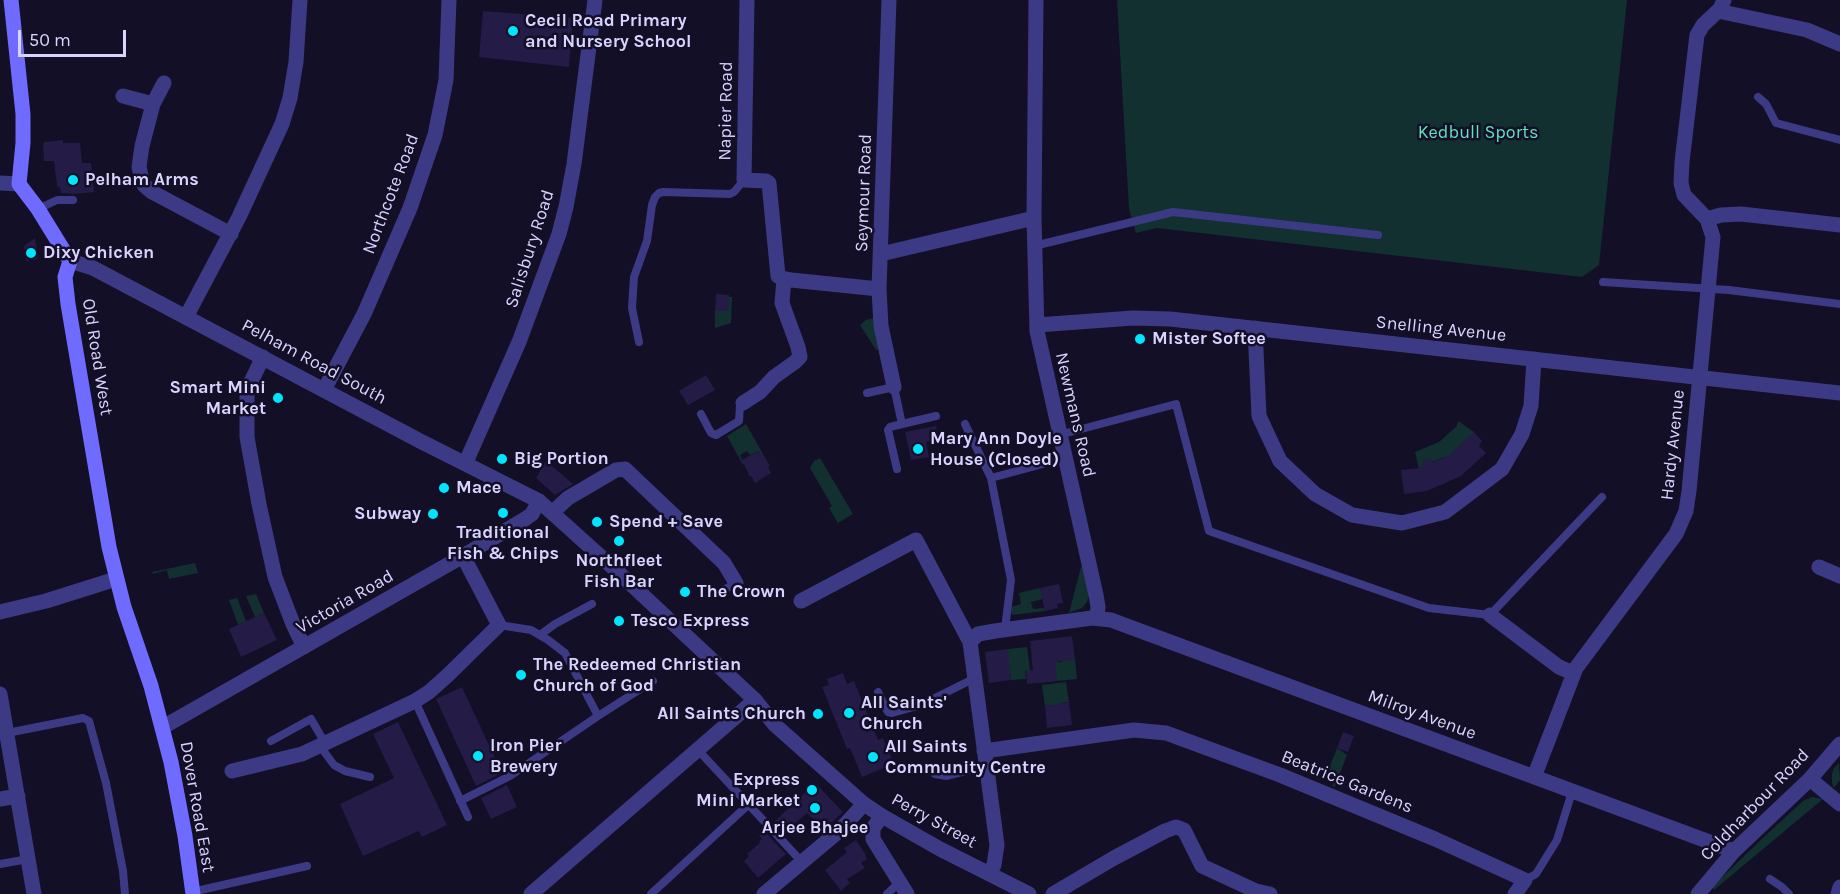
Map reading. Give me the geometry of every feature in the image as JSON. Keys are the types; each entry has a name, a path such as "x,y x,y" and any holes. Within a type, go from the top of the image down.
{"main road":[{"path":"11,0 23,114 19,184 38,209 69,261"},
{"name":"Old Road West","path":"69,261 65,277 68,304 109,547 116,579 162,727"},
{"name":"Dover Road East","path":"162,727 181,814 193,893"}],"street":[{"path":"186,317 231,234 289,104 298,43 300,0"},
{"name":"Northcote Road","path":"324,390 363,314 394,246 416,192 435,135 445,89 448,0"},
{"name":"Salisbury Road","path":"465,462 519,342 560,234 574,164 595,0"},
{"name":"Napier Road","path":"747,0 744,180 769,183 777,272 779,277 784,279"},
{"name":"Seymour Road","path":"889,0 879,289 881,326 894,387"},
{"name":"Newmans Road","path":"1036,0 1034,246 1037,325 1059,435 1096,596 1097,618"},
{"path":"1840,44 1807,30 1729,15 1721,6 1697,35 1681,179 1684,197 1707,219 1724,214 1749,215 1840,225"},
{"path":"164,83 153,104 139,167 140,177 144,185 152,192 231,234"},
{"path":"123,96 153,104"},
{"path":"0,183 19,184"},
{"path":"881,254 1034,218"},
{"name":"Hardy Avenue","path":"1534,777 1574,673 1663,552 1683,520 1689,491 1713,237 1707,219"},
{"name":"Pelham Road South","path":"69,261 93,268 539,501"},
{"path":"743,403 760,392 774,377 800,357 800,350 782,303 784,279 879,289"},
{"name":"Snelling Avenue","path":"1037,325 1145,318 1255,328 1840,393"},
{"path":"1255,328 1258,416 1280,461 1315,494 1352,515 1402,522 1445,512 1502,469 1522,434 1531,406 1534,359"},
{"path":"263,357 248,389 247,437 259,504 278,586 304,647"},
{"path":"553,512 564,500 621,469 628,471 724,563 736,583"},
{"name":"Victoria Road","path":"162,727 464,556 525,519 539,501"},
{"name":"Perry Street","path":"539,501 755,700 775,725 864,804 940,849 1029,894"},
{"path":"801,601 916,540 970,642 997,845 994,865 988,873"},
{"path":"232,771 302,754 415,701 435,687 498,625 464,556"},
{"path":"1819,567 1840,576"},
{"path":"0,612 46,601 116,579"},
{"path":"1490,615 1559,667 1574,673"},
{"path":"970,642 978,634 1097,618"},
{"name":"Milroy Avenue","path":"1097,618 1116,622 1734,850"},
{"path":"0,694 34,894"},
{"path":"531,894 755,700"},
{"name":"Beatrice Gardens","path":"985,759 1134,730 1166,733 1280,775 1436,839 1525,880"},
{"name":"Coldharbour Road","path":"1698,894 1734,850 1810,779 1840,744"},
{"path":"1810,779 1840,804"},
{"path":"0,799 18,796"},
{"path":"764,894 839,831 864,804"},
{"path":"882,816 873,828 873,839 903,888"},
{"path":"1053,894 1176,827 1184,830 1200,864 1256,891 1269,894"},
{"path":"1515,894 1525,880"},
{"path":"1838,894 1840,887"}],"lane":[{"path":"1758,98 1765,103 1776,123 1840,140"},
{"path":"1768,130 1776,123"},
{"path":"639,342 632,308 634,277 647,241 655,197 663,192 730,194 744,180"},
{"path":"38,209 57,200 73,200"},
{"path":"1034,246 1173,212 1378,236"},
{"path":"1603,282 1708,288 1840,304"},
{"path":"867,393 894,387 902,424"},
{"path":"701,414 711,432 716,435 739,421 740,405 743,403"},
{"path":"1059,435 1176,404 1209,531 1429,608 1490,615 1602,497"},
{"path":"897,469 888,429 936,416"},
{"path":"965,424 991,478 1011,580 1005,629"},
{"path":"991,478 1065,458"},
{"path":"722,591 736,583"},
{"path":"540,635 591,604"},
{"path":"498,625 531,630 565,653 598,716"},
{"path":"878,692 888,712 892,713 921,705 975,678"},
{"path":"460,801 510,776 653,681"},
{"path":"415,701 468,818"},
{"path":"7,733 87,718 106,783 123,871 125,894"},
{"path":"271,741 310,719 334,765 345,771 370,777"},
{"path":"698,750 802,862"},
{"path":"935,774 947,776 985,759"},
{"path":"1525,880 1536,874 1557,840 1572,792"},
{"path":"651,894 748,805"},
{"path":"0,864 28,859"},
{"path":"193,893 307,866"},
{"path":"1770,879 1789,894"},
{"path":"887,894 903,888"}],"green space":[{"name":"Kedbull Sports","path":"1117,0 1627,0 1599,265 1582,277 1157,228 1136,233 1129,209"},
{"path":"729,297 732,297 731,323 715,328 715,311 729,311"},
{"path":"873,318 879,349 876,350 860,325"},
{"path":"1458,421 1474,432 1471,437 1446,458 1432,462 1429,459 1423,461 1423,466 1419,469 1415,452 1439,442 1457,426"},
{"path":"746,424 763,454 761,455 758,451 750,455 747,451 740,455 743,465 727,436"},
{"path":"820,458 853,514 838,523 829,508 832,506 810,468 814,461"},
{"path":"195,563 198,573 169,579 167,570 153,574 152,572"},
{"path":"1081,567 1084,567 1089,595 1082,608 1069,613"},
{"path":"1040,588 1043,599 1031,602 1033,609 1044,608 1045,611 1012,615 1010,607 1021,604 1019,593"},
{"path":"256,594 264,613 255,617 246,596"},
{"path":"237,598 246,621 240,624 245,636 243,638 229,600"},
{"path":"1027,647 1030,671 1025,671 1026,679 1011,680 1011,674 1005,675 1008,649"},
{"path":"1067,654 1068,660 1075,659 1077,679 1038,683 1034,680 1032,659 1061,662"},
{"path":"1066,682 1069,702 1061,703 1051,710 1050,705 1045,706 1042,685"},
{"path":"1337,748 1347,755 1335,787 1332,786 1337,775 1328,771"},
{"path":"1839,763 1840,780 1834,788 1832,774"},
{"path":"1812,797 1823,799 1714,890 1712,887 1767,834 1803,801"}],"building":[{"name":"Cecil Road Primary and Nursery School","path":"483,11 573,18 569,67 479,57"},
{"path":"63,140 63,143 80,143 82,163 91,163 94,192 61,193 57,186 54,161 44,161 43,145 44,142"},
{"name":"Dixy Chicken","path":"35,238 38,259 26,261 24,246"},
{"path":"716,294 729,295 729,311 715,311"},
{"path":"706,375 715,390 688,405 679,391"},
{"name":"Mary Ann Doyle House (Closed)","path":"936,426 939,439 926,442 929,457 911,460 905,432"},
{"path":"1474,432 1482,441 1479,446 1486,453 1461,476 1427,491 1404,494 1401,470 1421,468 1423,461 1431,458 1433,462 1449,455"},
{"path":"758,451 761,455 763,454 771,473 755,483 742,460"},
{"path":"546,461 573,484 555,495 536,478"},
{"path":"1059,584 1063,603 1057,604 1058,608 1045,611 1040,588"},
{"path":"264,613 277,640 241,657 229,629"},
{"path":"1072,636 1075,659 1055,662 1057,681 1027,684 1026,671 1033,670 1030,641"},
{"path":"1008,649 1011,680 989,683 985,652"},
{"name":"All Saints' Church","path":"843,673 847,684 854,681 878,740 883,738 894,764 862,777 850,748 847,749 822,687 829,685 827,679"},
{"path":"462,687 502,773 476,786 436,699"},
{"path":"1069,702 1072,725 1047,728 1045,706"},
{"path":"398,722 447,825 422,837 419,831 363,856 340,804 394,778 373,734"},
{"path":"1343,732 1354,736 1348,752 1337,748"},
{"path":"815,783 843,812 830,824 826,819 819,825 807,813 784,833 774,822"},
{"path":"507,785 517,807 491,819 481,798"},
{"path":"764,831 786,854 758,878 744,861 749,856 747,854 760,843 762,839 759,836"},
{"path":"856,840 866,855 867,859 861,863 865,868 847,879 850,883 841,891 825,870 847,852 844,848"}],"place":[{"name":"Cecil Road Primary and Nursery School","path":"513,31"},
{"name":"Pelham Arms","path":"73,180"},
{"name":"Dixy Chicken","path":"31,253"},
{"name":"Mister Softee","path":"1140,339"},
{"name":"Smart Mini Market","path":"278,398"},
{"name":"Mary Ann Doyle House (Closed)","path":"918,449"},
{"name":"Big Portion","path":"502,459"},
{"name":"Mace","path":"444,488"},
{"name":"Traditional Fish & Chips","path":"503,513"},
{"name":"Subway","path":"433,514"},
{"name":"Spend + Save","path":"597,522"},
{"name":"Northfleet Fish Bar","path":"619,541"},
{"name":"The Crown","path":"685,592"},
{"name":"Tesco Express","path":"619,621"},
{"name":"The Redeemed Christian Church of God","path":"521,675"},
{"name":"All Saints' Church","path":"849,713"},
{"name":"All Saints Church","path":"818,714"},
{"name":"Iron Pier Brewery","path":"478,756"},
{"name":"All Saints Community Centre","path":"873,757"},
{"name":"Express Mini Market","path":"812,790"},
{"name":"Arjee Bhajee","path":"815,808"}]}
